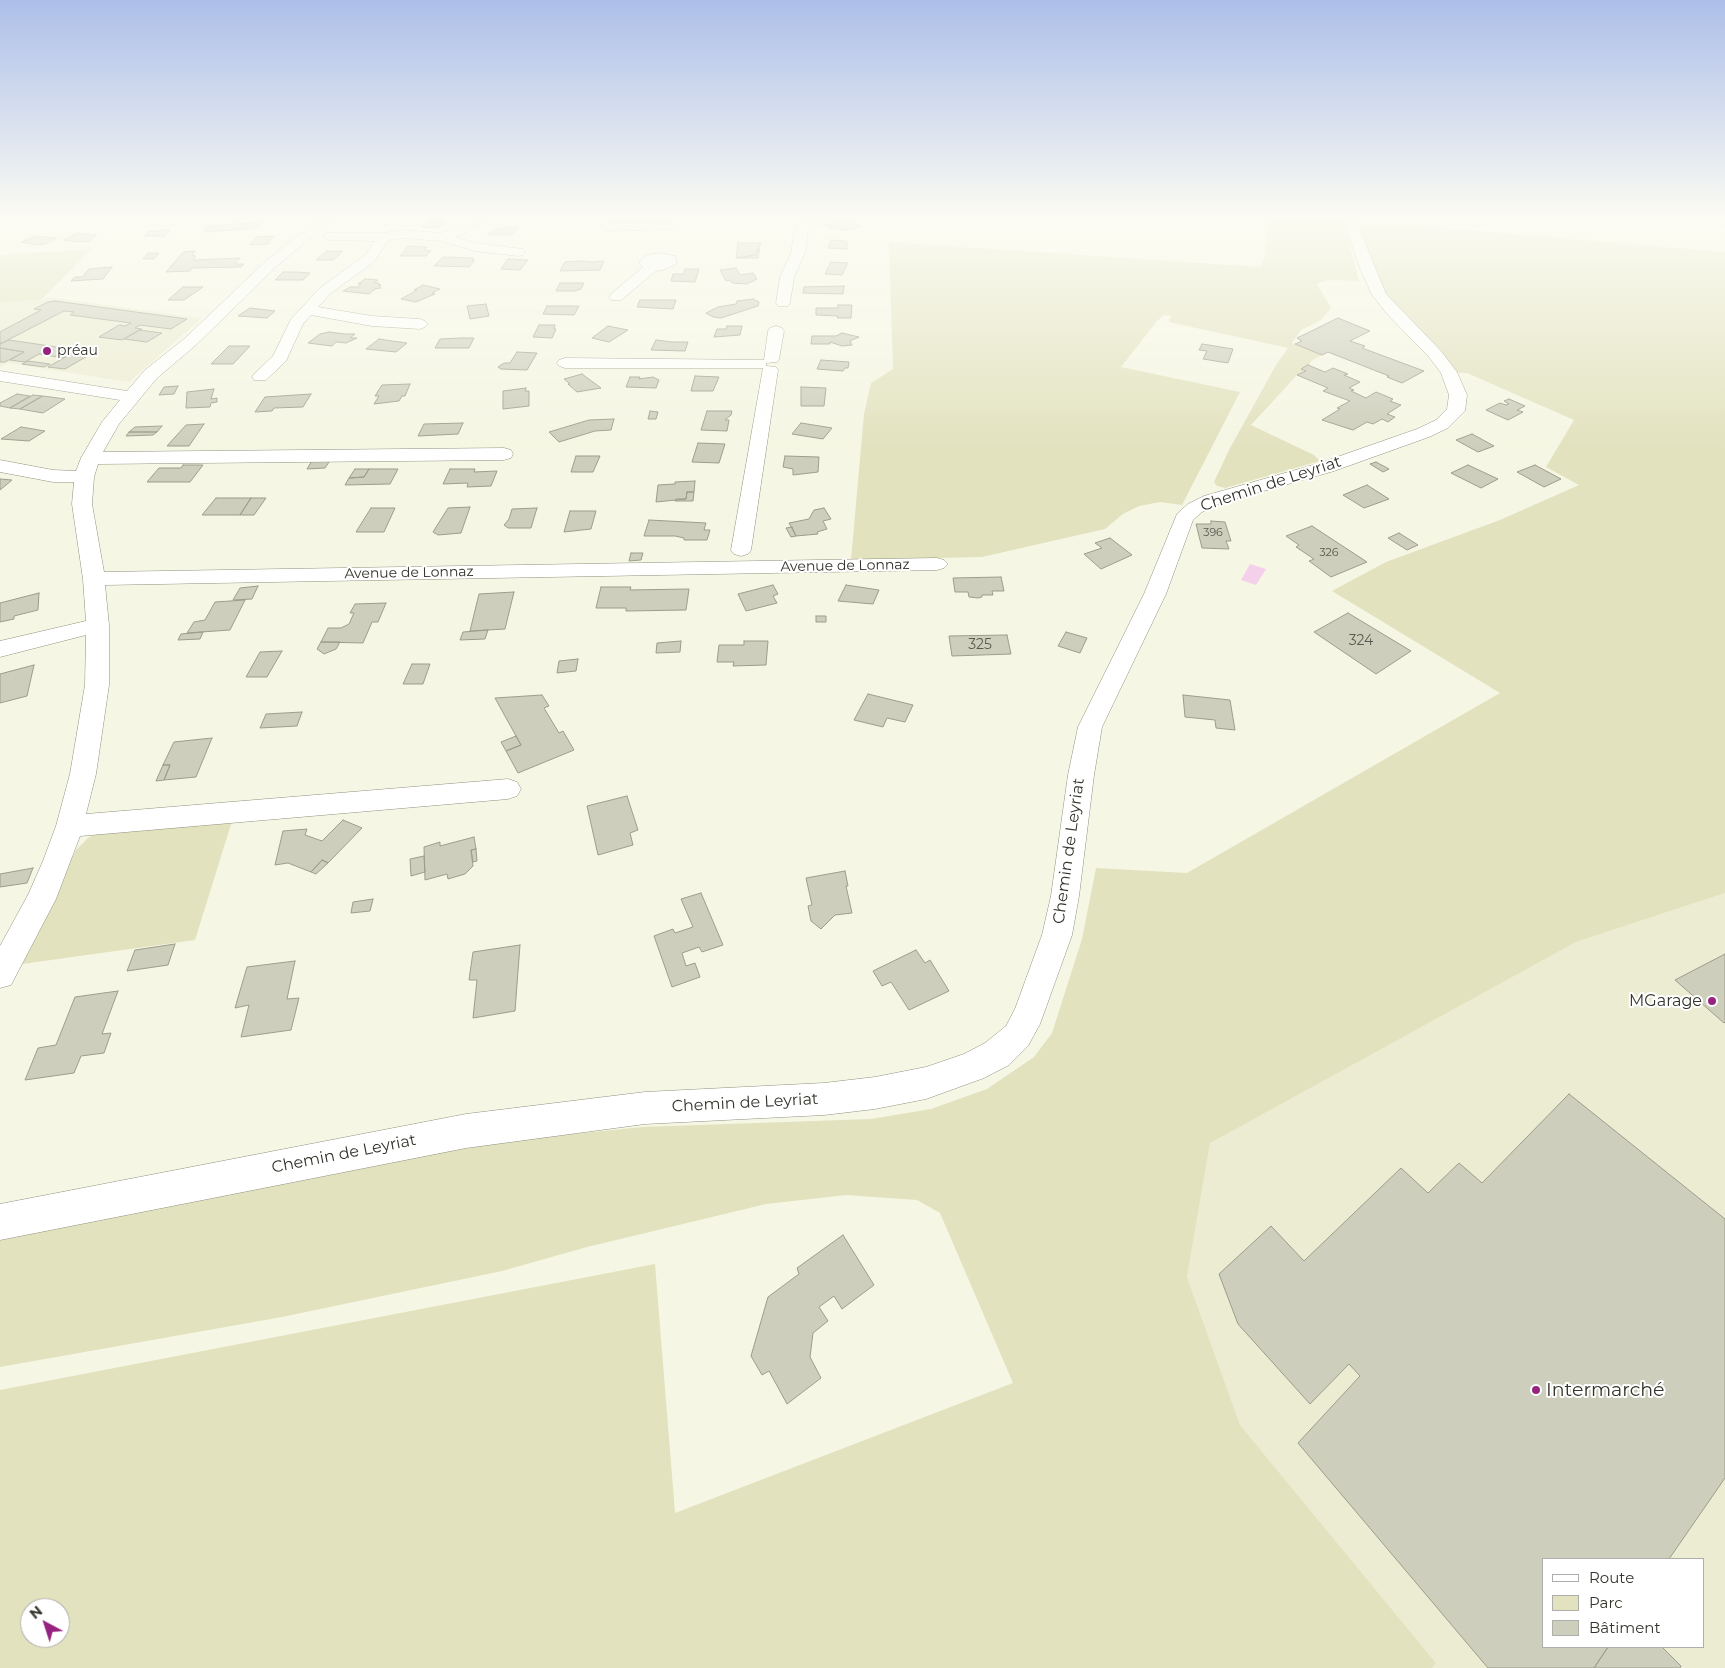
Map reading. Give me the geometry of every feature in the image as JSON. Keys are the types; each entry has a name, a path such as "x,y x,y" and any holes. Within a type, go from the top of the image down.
{"street":[{"path":"0,975 41,899 70,826 83,774 97,685 98,625 94,578 83,514 87,467 107,428 130,397 161,364 190,342 239,295"},
{"path":"260,376 280,358 296,322 321,295"},
{"path":"783,303 784,295"},
{"name":"Chemin de Leyriat","path":"0,1222 466,1130 645,1108 824,1099 875,1093 926,1083 972,1067 997,1054 1017,1036 1029,1014 1057,934 1065,896 1080,775 1090,727 1155,594 1184,518 1195,508 1211,500 1327,467 1423,433 1449,419 1456,411 1458,395 1449,372 1379,295"},
{"path":"307,310 372,321 420,324"},
{"path":"741,550 767,364 776,331"},
{"path":"565,363 767,364"},
{"path":"0,376 130,397"},
{"path":"0,466 53,476 87,467 504,454"},
{"path":"724,568 728,554 741,550 753,554 754,567"},
{"name":"Avenue de Lonnaz","path":"94,578 936,564"},
{"path":"0,649 98,625"},
{"path":"70,826 508,789"}],"shaded area":[{"path":"48,297 202,318 129,382 8,363 0,367 0,302 41,300"},
{"path":"1250,564 1266,569 1256,585 1241,580"},
{"path":"1725,893 1725,1668 1432,1668 1436,1663 1240,1425 1187,1277 1210,1142 1576,942"}],"green space":[{"path":"0,295 46,295 41,300 0,302"},
{"path":"891,295 1323,295 1331,308 1321,320 1301,330 1292,343 1322,355 1311,361 1306,371 1297,375 1251,425 1314,455 1320,461 1225,488 1217,486 1214,482 1230,448 1276,365 1288,348 1169,322 1171,316 1164,315 1157,321 1121,367 1240,392 1182,505 1160,502 1139,506 1123,514 1105,529 982,557 851,560 864,414 871,383 893,369"},
{"path":"1386,295 1725,295 1725,893 1576,942 1210,1143 1187,1277 1240,1425 1436,1663 1432,1668 0,1668 0,1390 655,1264 675,1513 1013,1383 940,1213 917,1200 846,1195 766,1204 587,1247 502,1271 282,1317 0,1367 0,1240 388,1161 523,1139 643,1127 871,1119 931,1109 987,1089 1034,1057 1052,1033 1082,939 1096,868 1187,873 1500,693 1332,591 1386,562 1500,520 1579,485 1546,467 1574,420 1467,373 1449,372 1393,312"},
{"path":"232,821 195,940 22,964 76,850 88,838 97,833"}],"building":[{"path":"174,295 192,295 184,300 168,300"},
{"path":"408,295 433,295 416,302 401,299"},
{"path":"753,299 759,302 758,306 721,318 713,317 706,313 718,307 736,304 737,301"},
{"path":"640,300 676,300 673,309 637,307"},
{"path":"55,301 187,319 171,329 140,325 135,328 142,329 122,340 99,337 119,325 125,326 131,323 70,315 74,312 64,311 0,344 0,332 41,310 34,309 48,302"},
{"path":"486,304 489,316 470,319 467,306"},
{"path":"838,305 852,305 851,318 816,315 816,308 838,308"},
{"path":"547,306 579,306 574,315 543,314"},
{"path":"250,308 275,311 267,318 238,316"},
{"path":"1338,318 1370,331 1350,341 1365,346 1362,348 1424,371 1402,383 1328,352 1322,355 1295,344 1302,341 1297,338"},
{"path":"539,325 555,325 554,329 556,329 552,338 533,337"},
{"path":"608,326 628,330 609,342 592,338"},
{"path":"727,326 742,326 740,335 714,337 717,329 726,329"},
{"name":"préau","path":"139,330 162,333 147,342 124,339"},
{"path":"329,332 355,334 350,338 357,338 346,343 336,342 332,346 308,343 320,334"},
{"path":"842,333 859,337 850,341 852,345 842,346 830,342 830,344 811,344 812,336 836,336"},
{"path":"474,338 469,348 435,348 440,339"},
{"path":"379,339 407,343 396,352 366,349"},
{"name":"préau","path":"9,340 77,350 64,358 39,354 25,362 10,360 24,352 0,348 0,344"},
{"path":"656,340 688,342 685,351 651,350"},
{"path":"1202,344 1233,349 1228,363 1203,359 1207,351 1199,350"},
{"path":"229,346 250,346 233,364 211,364"},
{"path":"0,348 24,352 5,362 0,362"},
{"path":"81,348 98,350 65,369 48,367"},
{"path":"517,352 537,353 527,370 501,369 498,367 504,363 510,363"},
{"path":"821,360 849,362 848,368 845,368 843,371 817,369"},
{"path":"28,361 50,364 44,367 22,364"},
{"path":"1308,365 1325,372 1333,368 1348,374 1344,375 1360,382 1349,388 1354,390 1351,391 1366,398 1376,392 1393,399 1390,401 1401,405 1387,414 1395,417 1388,422 1382,419 1373,424 1367,422 1353,430 1322,420 1340,409 1337,408 1350,401 1323,391 1328,388 1297,375 1306,371 1301,369"},
{"path":"582,374 601,388 577,392 564,379"},
{"path":"695,376 719,377 713,391 691,391"},
{"path":"630,377 640,377 639,379 653,377 659,380 656,388 626,387"},
{"path":"410,384 405,396 402,396 399,401 374,404 379,396 375,396 382,385"},
{"path":"178,386 174,394 159,395 164,387"},
{"path":"801,387 826,388 824,406 801,406"},
{"path":"526,388 525,391 529,391 529,406 503,409 503,391"},
{"path":"214,389 211,399 217,398 217,402 211,403 210,407 186,408 187,392"},
{"path":"17,394 30,396 10,408 0,406 0,403"},
{"path":"311,394 303,407 274,408 272,411 255,412 265,397"},
{"path":"33,395 42,396 20,409 10,408"},
{"path":"43,396 65,399 43,413 20,409"},
{"path":"1509,399 1525,406 1517,410 1523,412 1508,420 1486,410 1500,403 1509,404 1504,401"},
{"path":"650,411 658,412 656,419 648,419"},
{"path":"707,411 732,411 731,415 725,420 729,420 727,431 701,430"},
{"path":"614,419 611,430 595,431 559,442 549,432 589,420"},
{"path":"463,423 458,434 418,436 424,424"},
{"path":"801,423 832,428 823,439 792,434"},
{"path":"204,424 189,446 167,446 186,425"},
{"path":"162,426 157,432 129,432 135,427"},
{"path":"21,427 45,431 29,441 1,439"},
{"path":"129,432 157,432 153,435 126,436"},
{"path":"1472,434 1494,446 1478,452 1456,440"},
{"path":"698,443 725,444 719,463 692,462"},
{"path":"576,456 600,456 593,472 571,472"},
{"path":"785,456 819,457 818,472 793,475 793,469 783,467"},
{"path":"313,459 331,459 325,468 307,469"},
{"path":"1376,462 1389,469 1383,472 1370,464"},
{"path":"183,465 203,465 190,482 147,482 159,468 181,468"},
{"path":"1468,465 1498,479 1481,488 1451,473"},
{"path":"1535,465 1561,479 1544,487 1517,472"},
{"path":"355,469 369,469 364,477 349,478"},
{"path":"369,469 398,469 390,484 345,485 349,478 364,477"},
{"path":"450,469 475,469 474,472 497,471 491,486 467,487 468,483 443,484"},
{"path":"0,479 12,480 0,490"},
{"path":"695,481 694,492 687,492 686,499 656,502 658,485"},
{"path":"1367,485 1389,499 1364,508 1343,495"},
{"path":"687,492 694,492 693,501 675,501 676,499 686,499"},
{"path":"216,498 251,498 240,515 202,515"},
{"path":"251,498 266,498 254,515 240,515"},
{"path":"470,507 461,533 438,535 433,532 448,508"},
{"path":"371,508 395,508 384,532 356,532"},
{"path":"537,508 531,528 508,528 504,525 509,519 512,509"},
{"path":"824,508 831,519 823,521 827,529 817,532 818,534 796,536 789,523 809,519 814,510"},
{"path":"570,511 596,511 591,529 564,532"},
{"path":"649,520 706,523 704,530 710,530 707,540 684,540 684,538 675,536 644,536"},
{"path":"1211,521 1225,522 1231,541 1226,541 1229,549 1202,548 1196,524 1211,524"},
{"path":"1312,526 1367,562 1331,577 1309,561 1314,559 1296,547 1299,545 1286,536"},
{"path":"792,527 796,536 791,537 786,528"},
{"path":"1399,533 1418,545 1407,550 1388,538"},
{"path":"1110,538 1132,555 1101,569 1084,554 1102,548 1095,543"},
{"path":"631,553 643,553 641,560 629,561"},
{"path":"1001,577 1004,591 992,591 993,595 982,595 982,597 978,598 969,597 968,592 955,592 953,578"},
{"path":"773,585 778,594 773,596 777,603 746,611 738,594"},
{"path":"846,585 879,590 873,604 838,601"},
{"path":"258,586 252,599 233,600 240,588"},
{"path":"601,587 631,587 630,590 689,589 686,610 626,611 626,608 596,608"},
{"path":"514,592 505,629 470,631 479,594"},
{"path":"39,593 38,610 14,616 14,619 0,622 0,603"},
{"path":"245,600 230,630 187,633 194,622 205,620 215,602"},
{"path":"386,603 378,622 372,622 363,643 321,642 328,628 341,628 349,624 354,613 350,613 355,604"},
{"path":"1348,613 1411,651 1376,674 1314,632"},
{"path":"816,616 826,616 826,622 816,622"},
{"path":"488,630 485,639 460,640 463,632"},
{"path":"203,632 200,639 178,640 181,634"},
{"path":"1066,632 1087,638 1080,653 1058,646"},
{"path":"1007,635 1011,654 952,656 949,636"},
{"path":"681,641 680,652 656,653 657,643"},
{"path":"744,641 768,641 766,665 733,666 734,662 717,662 719,645 744,645"},
{"path":"321,642 340,642 336,649 324,654 317,649"},
{"path":"282,651 267,677 246,677 260,652"},
{"path":"578,659 576,671 557,673 559,661"},
{"path":"412,664 430,664 423,684 403,684"},
{"path":"34,665 27,696 0,703 0,674"},
{"path":"868,694 913,705 905,722 887,718 883,727 854,720"},
{"path":"542,695 549,706 544,708 559,733 563,731 574,750 518,773 506,751 521,745 495,698"},
{"path":"1183,695 1230,700 1235,730 1216,728 1215,720 1185,717"},
{"path":"302,712 297,726 260,728 266,714"},
{"path":"516,736 521,745 506,751 501,742"},
{"path":"212,738 196,777 164,780 170,765 163,765 174,742"},
{"path":"163,765 170,765 164,780 156,781"},
{"path":"627,796 638,830 630,833 633,845 598,855 587,806"},
{"path":"343,820 362,828 328,863 322,860 311,872 288,863 275,865 283,831 307,829 305,835 322,841"},
{"path":"474,837 476,849 471,850 473,866 465,874 448,879 447,874 425,880 424,847 440,842 440,846"},
{"path":"476,849 477,861 473,862 471,850"},
{"path":"424,856 425,872 411,876 410,859"},
{"path":"322,860 328,863 316,874 311,872"},
{"path":"33,868 27,883 0,887 0,874"},
{"path":"845,871 852,913 835,915 821,929 811,921 808,906 812,905 806,878"},
{"path":"701,893 723,945 702,952 699,947 682,953 686,966 695,963 700,977 672,987 654,936 673,929 675,933 693,927 681,899"},
{"path":"373,899 370,911 351,913 353,902"},
{"path":"175,944 168,965 127,971 135,950"},
{"path":"520,945 515,1011 473,1018 477,980 469,980 473,952"},
{"path":"916,950 925,963 930,960 949,991 909,1010 891,982 882,986 873,971"},
{"name":"MGarage","path":"1725,954 1725,1022 1724,1023 1675,980"},
{"path":"295,961 287,999 299,998 291,1030 241,1037 249,1005 235,1008 247,967"},
{"path":"118,991 102,1034 111,1033 104,1053 81,1056 74,1073 25,1080 38,1048 56,1045 75,997"},
{"name":"Intermarché","path":"1569,1094 1725,1219 1725,1478 1670,1558 1542,1558 1542,1648 1607,1648 1594,1668 1488,1668 1298,1443 1360,1376 1349,1364 1310,1404 1238,1324 1219,1274 1271,1226 1304,1261 1401,1168 1428,1193 1459,1163 1482,1183"},
{"path":"843,1235 874,1285 842,1309 834,1296 819,1307 828,1321 813,1333 810,1357 821,1378 787,1404 769,1371 762,1375 751,1356 768,1297 799,1274 797,1268"},
{"path":"1607,1648 1663,1648 1681,1666 1680,1668 1594,1668"}],"place":[{"name":"préau","path":"47,351"},
{"name":"MGarage","path":"1712,1001"},
{"name":"Intermarché","path":"1536,1390"}]}
